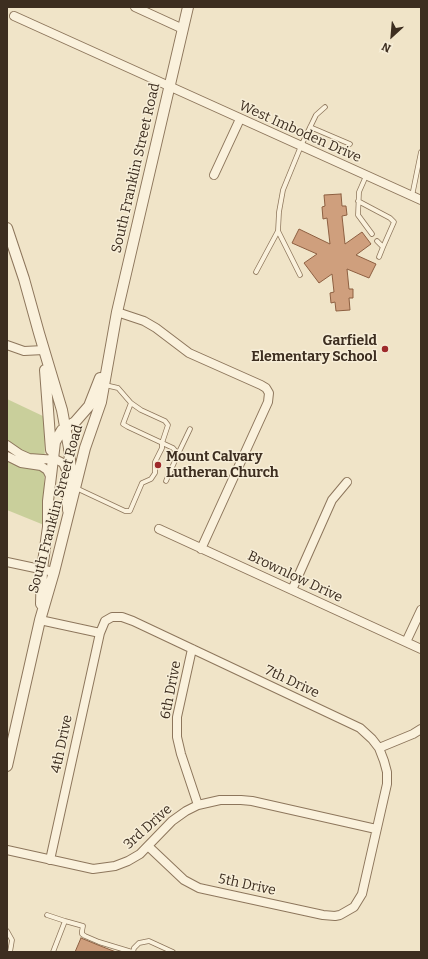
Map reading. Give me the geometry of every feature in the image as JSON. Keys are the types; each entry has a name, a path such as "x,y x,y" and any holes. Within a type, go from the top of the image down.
{"street":[{"path":"135,7 183,29"},
{"name":"South Franklin Street Road","path":"40,620 42,569 48,527 50,476 56,438 62,430 85,412 93,399 101,377 144,200 188,7"},
{"name":"West Imboden Drive","path":"14,16 421,200"},
{"path":"214,175 240,119"},
{"path":"7,228 24,279 66,428 71,473 67,523"},
{"path":"117,312 144,321 156,328 189,353 263,386 269,393 268,402 201,549"},
{"name":"South Franklin Street Road","path":"7,766 40,620 67,523 85,448 98,413 112,335"},
{"path":"7,345 24,351 44,350"},
{"path":"44,350 52,460"},
{"path":"62,410 69,418 79,418"},
{"path":"7,445 29,458 61,461 63,463 66,470 67,523"},
{"path":"7,456 21,463 41,466 47,470 50,476"},
{"path":"292,590 332,500 347,482"},
{"name":"Brownlow Drive","path":"159,529 421,649"},
{"path":"7,562 54,572"},
{"path":"406,642 421,610"},
{"name":"7th Drive","path":"100,633 105,621 112,617 116,616 133,621 360,728 370,735 379,748 386,767 387,778 364,888 360,899 354,907"},
{"path":"40,620 100,633"},
{"name":"4th Drive","path":"50,860 100,633"},
{"name":"6th Drive","path":"192,649 177,717 177,737 198,805"},
{"path":"379,748 413,734 421,729"},
{"name":"3rd Drive","path":"7,850 85,868 115,866 135,858 178,816 198,805 220,800 241,800 376,829"},
{"name":"5th Drive","path":"148,846 184,880 199,888 323,915 340,915 354,907"}],"lane":[{"path":"256,272 278,231 279,212 284,190 301,146 316,115 325,107"},
{"path":"310,127 350,144"},
{"path":"412,196 421,152"},
{"path":"366,176 359,192 358,215 372,234"},
{"path":"358,201 390,218 394,222 379,257"},
{"path":"278,231 300,275"},
{"path":"377,241 383,247"},
{"path":"75,488 125,511 130,511 142,483 151,479 155,473 155,462 162,448 162,443 168,425 165,421 141,410 131,403 118,388 104,384"},
{"path":"131,403 123,424 173,448 178,454"},
{"path":"166,481 190,429"},
{"path":"47,915 83,926 82,934 85,936 133,952 134,948 139,943 149,941 173,952"},
{"path":"53,952 65,921"},
{"path":"7,931 12,940 10,952"}],"green space":[{"path":"7,399 45,417 44,525 7,510"}],"building":[{"path":"341,194 342,206 346,206 347,215 342,216 345,244 362,232 371,244 356,255 376,264 369,278 347,269 349,289 353,289 353,298 349,298 350,310 336,311 335,302 331,303 330,293 334,292 332,274 319,283 304,263 317,254 292,243 299,229 330,244 327,218 323,219 322,207 325,206 324,195"},
{"path":"81,938 98,945 116,952 75,952"}],"place":[{"name":"Garfield Elementary School","path":"385,349"},
{"name":"Mount Calvary Lutheran Church","path":"158,465"}]}
